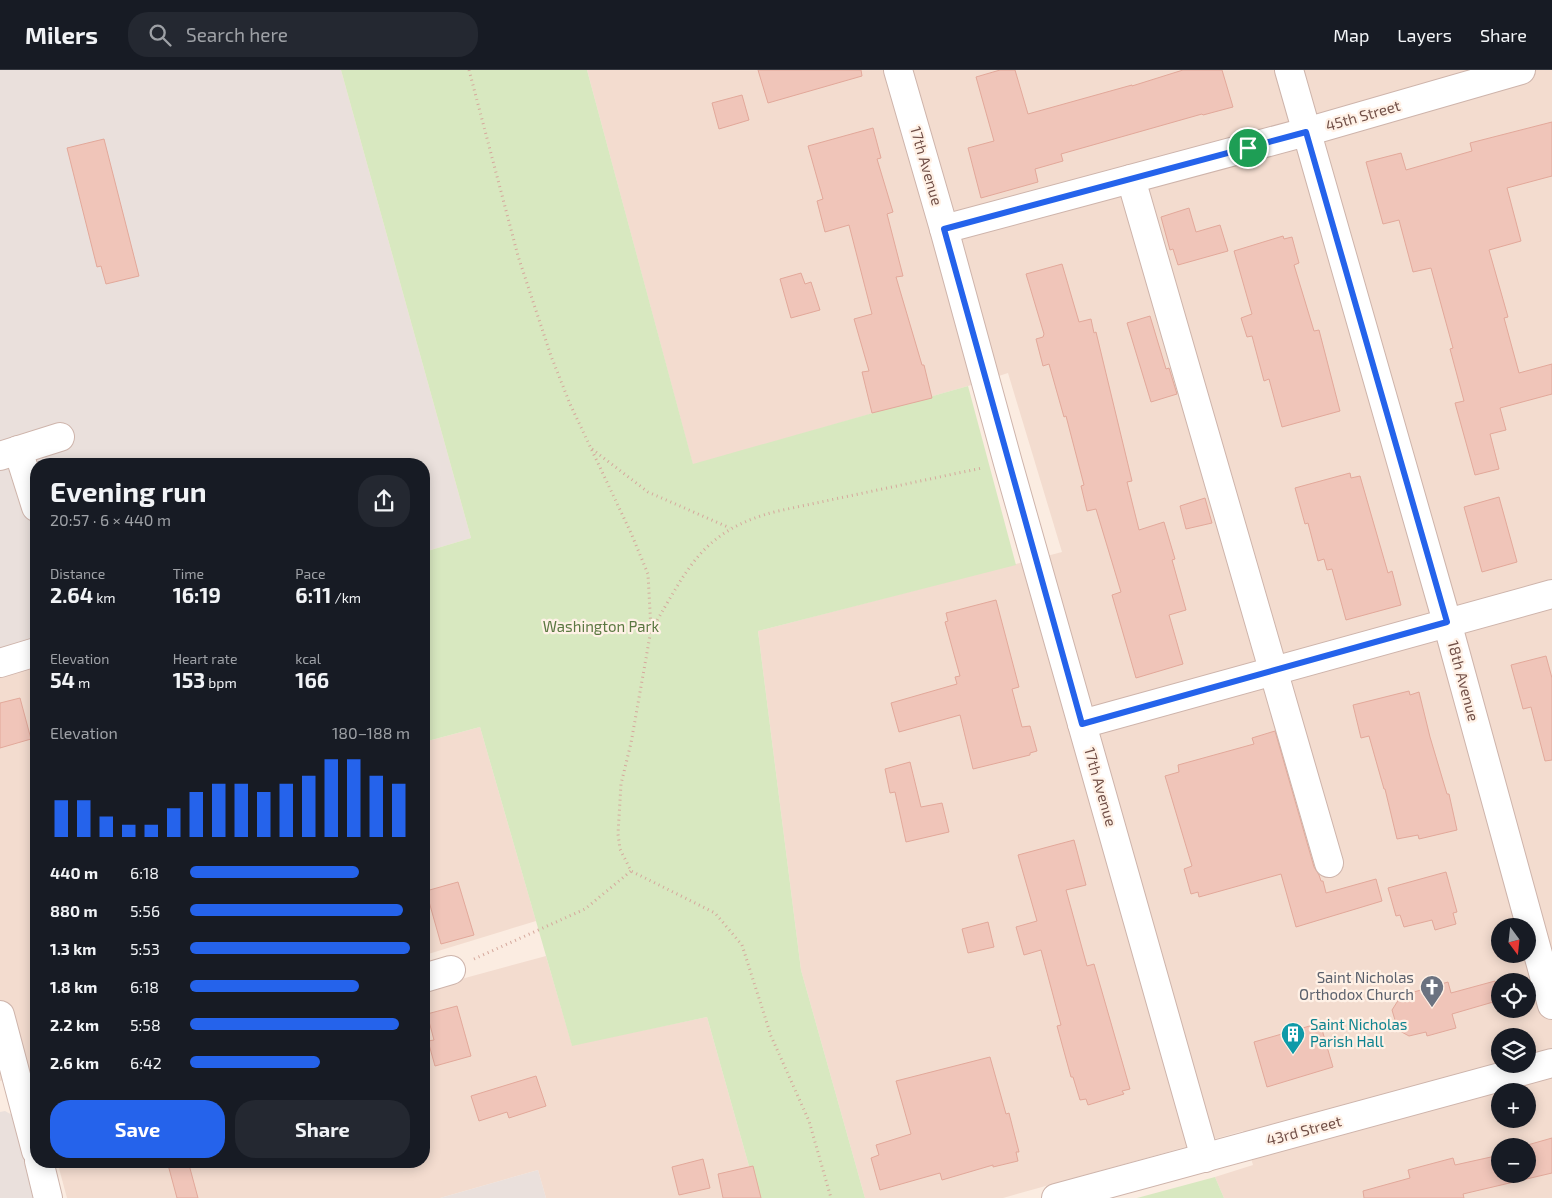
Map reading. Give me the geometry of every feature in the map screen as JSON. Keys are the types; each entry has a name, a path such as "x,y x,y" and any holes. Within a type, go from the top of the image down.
{"street":[{"name":"17th Avenue","path":"898,70 1205,1158"},
{"name":"18th Avenue","path":"1289,70 1447,622 1552,1005"},
{"name":"45th Street","path":"944,229 1306,132 1521,70"},
{"path":"1131,179 1272,671 1329,862"},
{"path":"30,495 9,453 60,437"},
{"path":"1082,724 1552,594"},
{"path":"0,663 30,654"},
{"path":"430,976 450,970"},
{"path":"0,1015 30,1131"},
{"name":"43rd Street","path":"1056,1198 1552,1063"},
{"path":"41,1168 48,1198"}],"path":[{"path":"469,70 518,256 551,356 570,404 631,533 648,574 651,630 632,743 621,784 618,834 620,849 631,871 715,913 742,946 771,1036 808,1121 831,1198"},
{"path":"592,449 648,492 730,528"},
{"path":"651,630 689,566 708,544 730,528 754,517 778,511 1008,463"},
{"path":"450,970 585,909 631,871"}],"shaded area":[{"path":"0,70 341,70 471,538 430,550 430,458 30,458 30,639 0,648"},
{"path":"587,70 1552,70 1552,1198 1224,1198 1215,1177 1253,1165 1243,1131 1003,1198 865,1198 801,970 758,631 1062,552 1008,373 693,465"},
{"path":"30,667 30,1073 0,1081 0,676"},
{"path":"480,727 536,921 430,953 430,740"},
{"path":"546,956 572,1045 707,1017 758,1198 546,1198 538,1170 440,1198 67,1198 59,1168 430,1168 430,978 432,987"},
{"path":"5,1111 14,1116 35,1198 0,1198 0,1112"},
{"path":"538,1170 546,1198 440,1198"}],"green space":[{"name":"Washington Park","path":"341,70 587,70 693,464 968,386 1016,565 758,631 801,970 865,1198 758,1198 707,1017 572,1046 480,727 430,740 430,550 471,538"},
{"path":"1215,1177 1224,1198 1137,1198"}],"building":[{"path":"758,70 861,70 862,76 768,103"},
{"path":"1000,70 1015,70 1028,114 1183,70 1222,70 1233,107 1061,154 1063,161 1035,169 1038,182 981,198 968,148 994,141 976,77"},
{"path":"742,95 749,120 719,129 712,103"},
{"path":"1552,122 1552,176 1507,188 1521,241 1489,250 1508,317 1504,318 1519,373 1552,364 1552,394 1500,408 1506,430 1490,434 1499,469 1475,475 1455,403 1464,401 1450,349 1453,348 1431,268 1413,272 1399,220 1383,224 1366,162 1401,153 1406,170 1472,151 1470,143"},
{"path":"873,128 881,158 877,159 893,212 887,214 903,276 896,277 922,365 924,365 932,398 872,413 862,372 869,371 854,319 872,314 849,225 825,232 817,201 823,199 808,146"},
{"path":"104,139 139,276 106,284 101,266 97,267 67,148"},
{"path":"1189,208 1196,232 1220,225 1228,251 1178,265 1173,249 1170,250 1161,217"},
{"path":"1283,236 1284,239 1292,237 1299,263 1294,265 1314,331 1319,330 1340,411 1282,427 1269,379 1264,381 1252,336 1247,337 1241,318 1252,314 1234,251"},
{"path":"1062,264 1079,322 1091,319 1094,333 1096,332 1132,481 1127,482 1139,530 1164,522 1175,559 1172,560 1186,610 1169,615 1183,664 1136,678 1112,595 1121,592 1096,509 1087,511 1081,486 1084,485 1066,416 1064,417 1049,364 1043,366 1036,339 1043,337 1044,334 1026,274"},
{"path":"801,273 805,284 811,282 820,310 791,318 780,279"},
{"path":"1150,316 1166,369 1169,368 1177,394 1151,402 1127,323"},
{"path":"1350,473 1351,478 1360,476 1388,573 1392,571 1401,605 1346,620 1332,569 1327,570 1324,559 1318,561 1308,523 1305,524 1295,488"},
{"path":"1499,497 1517,562 1482,572 1464,507"},
{"path":"1205,498 1212,523 1186,529 1180,506"},
{"path":"996,600 1019,687 1012,689 1022,727 1030,726 1037,751 1030,753 1030,755 973,769 960,715 899,732 891,703 957,684 955,677 960,676 945,622 948,621 946,613"},
{"path":"1546,656 1552,678 1552,760 1545,761 1531,707 1523,709 1511,665"},
{"path":"1409,691 1410,695 1419,692 1430,737 1447,794 1449,794 1457,830 1419,839 1418,835 1397,839 1385,789 1369,736 1361,738 1353,705"},
{"path":"20,698 30,739 0,748 0,703"},
{"path":"1275,731 1314,867 1321,881 1323,881 1326,893 1376,879 1382,901 1296,927 1281,874 1199,897 1198,892 1191,894 1184,869 1192,866 1165,776 1179,772 1178,765 1254,744 1252,738"},
{"path":"910,762 921,807 942,803 949,832 906,842 895,792 890,793 885,769"},
{"path":"1074,840 1086,885 1066,890 1087,966 1094,964 1130,1089 1122,1091 1124,1094 1088,1105 1086,1099 1080,1100 1073,1077 1071,1077 1057,1026 1061,1025 1041,950 1024,955 1016,927 1037,921 1018,855"},
{"path":"1446,872 1457,912 1453,913 1456,924 1435,930 1432,920 1404,927 1400,915 1396,916 1388,888"},
{"path":"458,882 474,935 441,944 430,905 430,890"},
{"path":"988,922 994,947 968,953 962,929"},
{"name":"Saint Nicholas Orthodox Church","path":"1448,982 1451,993 1491,982 1491,1003 1452,1014 1456,1028 1427,1036 1426,1032 1409,1036 1398,1030 1392,1010 1399,999 1415,994 1414,992"},
{"path":"457,1006 471,1056 435,1066 430,1048 430,1041 434,1040 430,1025 430,1013"},
{"name":"Saint Nicholas Parish Hall","path":"1320,1023 1333,1067 1267,1087 1254,1042"},
{"path":"990,1057 1006,1114 1009,1113 1019,1152 1016,1152 1018,1161 993,1167 993,1165 942,1180 940,1173 880,1190 871,1158 879,1155 876,1145 911,1134 896,1081"},
{"path":"536,1076 546,1106 509,1118 507,1112 479,1121 471,1096"},
{"path":"1552,1138 1552,1173 1536,1177 1536,1143"},
{"path":"1491,1157 1491,1183 1510,1183 1463,1194 1464,1198 1364,1198 1363,1191 1410,1178 1408,1170 1453,1158 1455,1165"},
{"path":"703,1159 710,1188 679,1195 672,1167"},
{"path":"753,1166 761,1198 723,1198 718,1174"},
{"path":"169,1168 190,1168 198,1198 177,1198"}],"place":[{"name":"Saint Nicholas Orthodox Church","path":"1432,1008"},
{"name":"Saint Nicholas Parish Hall","path":"1293,1055"}],"route":[{"path":"1306,132 1447,622 1082,724 944,229 1248,148 1306,132"}]}
